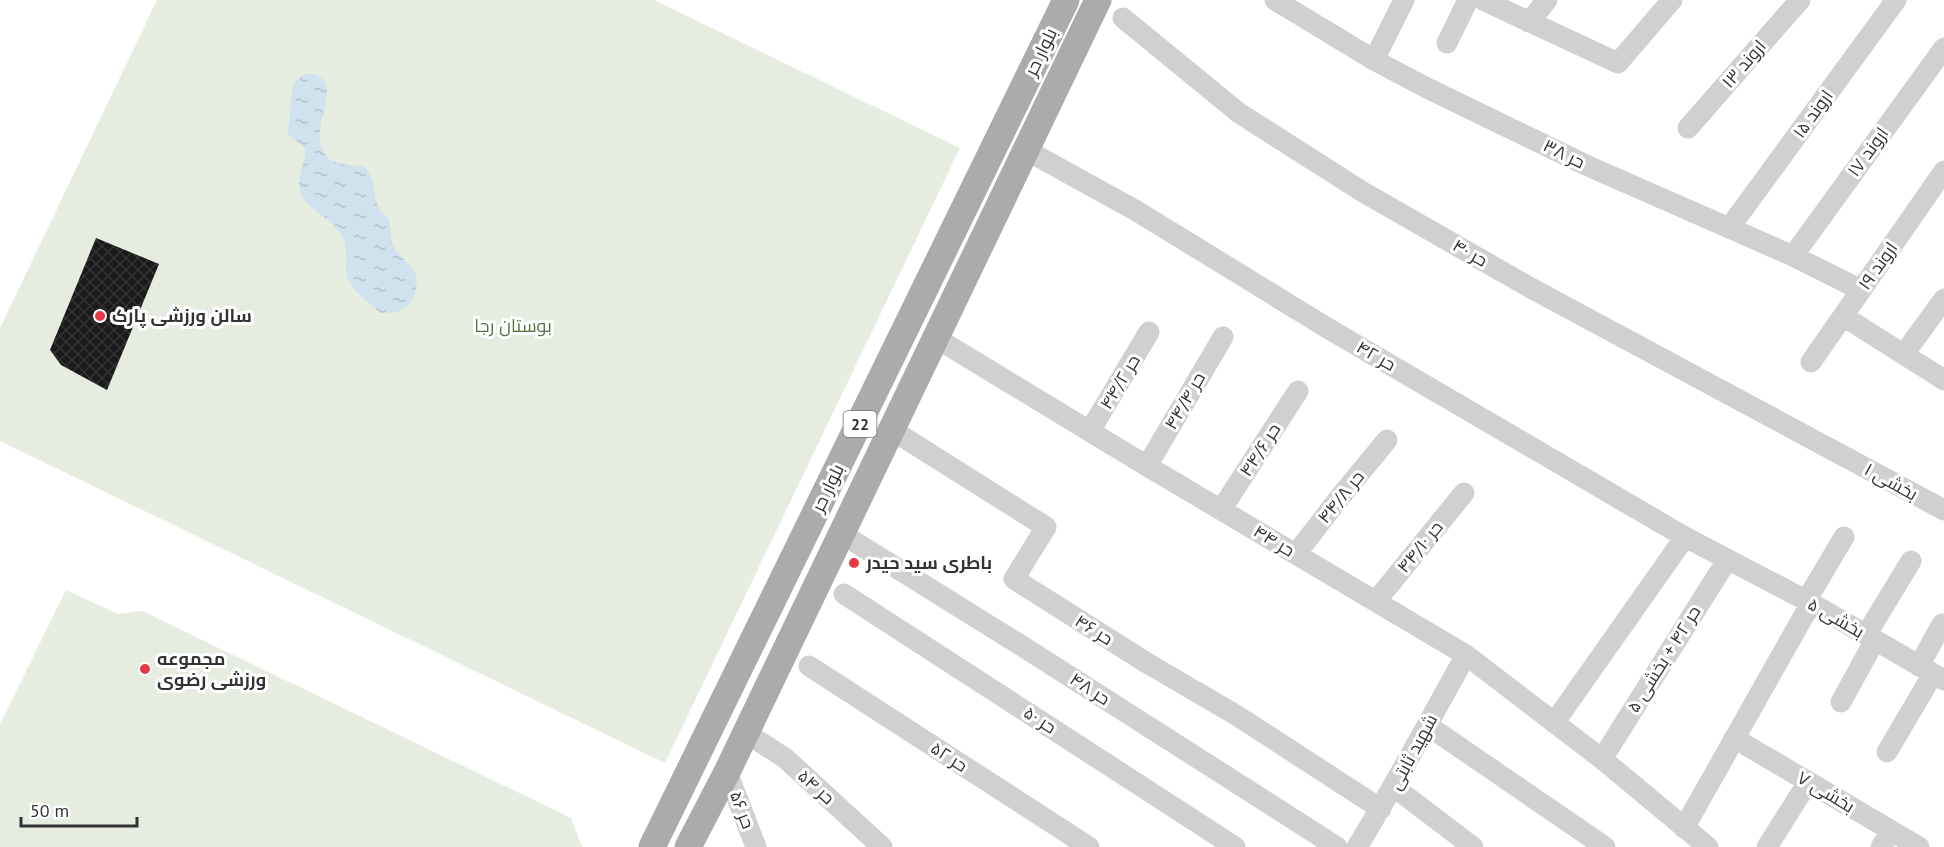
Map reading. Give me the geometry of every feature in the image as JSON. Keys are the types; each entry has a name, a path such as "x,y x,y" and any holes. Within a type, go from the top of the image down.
{"main road":[{"name":"بلوار حر","path":"652,847 1066,0"},
{"name":"بلوار حر","path":"688,847 746,733 1098,0"}],"street":[{"name":"حر ۳۸","path":"1275,0 1374,60 1427,88 1588,166 1730,227 1861,290"},
{"path":"1374,60 1404,0"},
{"path":"1447,43 1468,0"},
{"path":"1483,0 1618,63 1672,0"},
{"path":"1529,22 1547,0"},
{"name":"اروند ۱۳","path":"1688,128 1800,0"},
{"name":"اروند ۱۵","path":"1730,227 1896,0"},
{"name":"حر ۴۰","path":"1123,18 1239,113 1363,192 1529,287 1838,453"},
{"name":"اروند ۱۷","path":"1793,256 1944,48"},
{"name":"حر ۴۲","path":"1026,150 1135,210 1329,329 1727,560"},
{"name":"اروند ۱۹","path":"1811,362 1944,171"},
{"path":"1904,354 1944,299"},
{"path":"1843,316 1944,380"},
{"name":"حر ۴۴/۲","path":"1090,431 1149,332"},
{"name":"حر ۴۴/۴","path":"1147,466 1223,337"},
{"name":"حر ۴۴","path":"936,338 1466,655 1602,759 1708,847"},
{"name":"حر ۴۴/۶","path":"1221,510 1298,391"},
{"name":"حر ۴۶","path":"892,430 1046,526 1014,579 1147,663 1236,715 1381,809"},
{"name":"حر ۴۴/۸","path":"1296,554 1387,440"},
{"name":"بخشی ۱","path":"1838,453 1944,510"},
{"name":"حر ۴۴/۱۰","path":"1376,601 1464,493"},
{"name":"حر ۴۸","path":"842,534 1336,847"},
{"path":"1554,723 1685,537"},
{"path":"1684,828 1844,537"},
{"name":"بخشی ۵","path":"1727,560 1808,602 1932,673"},
{"name":"حر ۴۲ + بخشی ۵","path":"1602,759 1727,560"},
{"path":"1840,702 1911,561"},
{"name":"حر ۵۰","path":"844,594 1235,847"},
{"path":"1887,752 1932,673 1942,624 1944,625"},
{"name":"شهید ثابتی","path":"1357,847 1394,787 1402,767 1466,655"},
{"name":"حر ۵۲","path":"809,666 1089,847"},
{"path":"1426,725 1605,847"},
{"name":"حر ۵۴","path":"746,733 784,758 882,847"},
{"name":"بخشی ۷","path":"1734,738 1808,782 1886,839 1918,847"},
{"name":"حر ۵۶","path":"727,772 756,847"},
{"path":"1767,847 1808,782"},
{"path":"1394,787 1473,847"}],"green space":[{"name":"بوستان رجا","path":"157,0 654,0 960,148 665,763 0,441 0,328"},
{"name":"مجموعه ورزشی رضوی","path":"66,590 118,614 142,611 571,818 582,847 0,847 0,724"}],"water":[{"path":"305,74 319,76 326,83 327,94 320,135 321,147 328,158 336,162 364,166 372,181 378,206 389,219 394,247 415,273 416,291 410,302 401,310 381,313 357,291 347,275 344,239 337,228 309,205 302,195 299,182 306,149 288,134 292,92 295,82"}],"building":[{"name":"سالن ورزشی پارک","path":"96,238 159,264 107,390 61,365 50,350"}],"place":[{"name":"سالن ورزشی پارک","path":"100,316"},
{"name":"باطری سید حیدر","path":"854,563"},
{"name":"مجموعه ورزشی رضوی","path":"145,669"}]}
